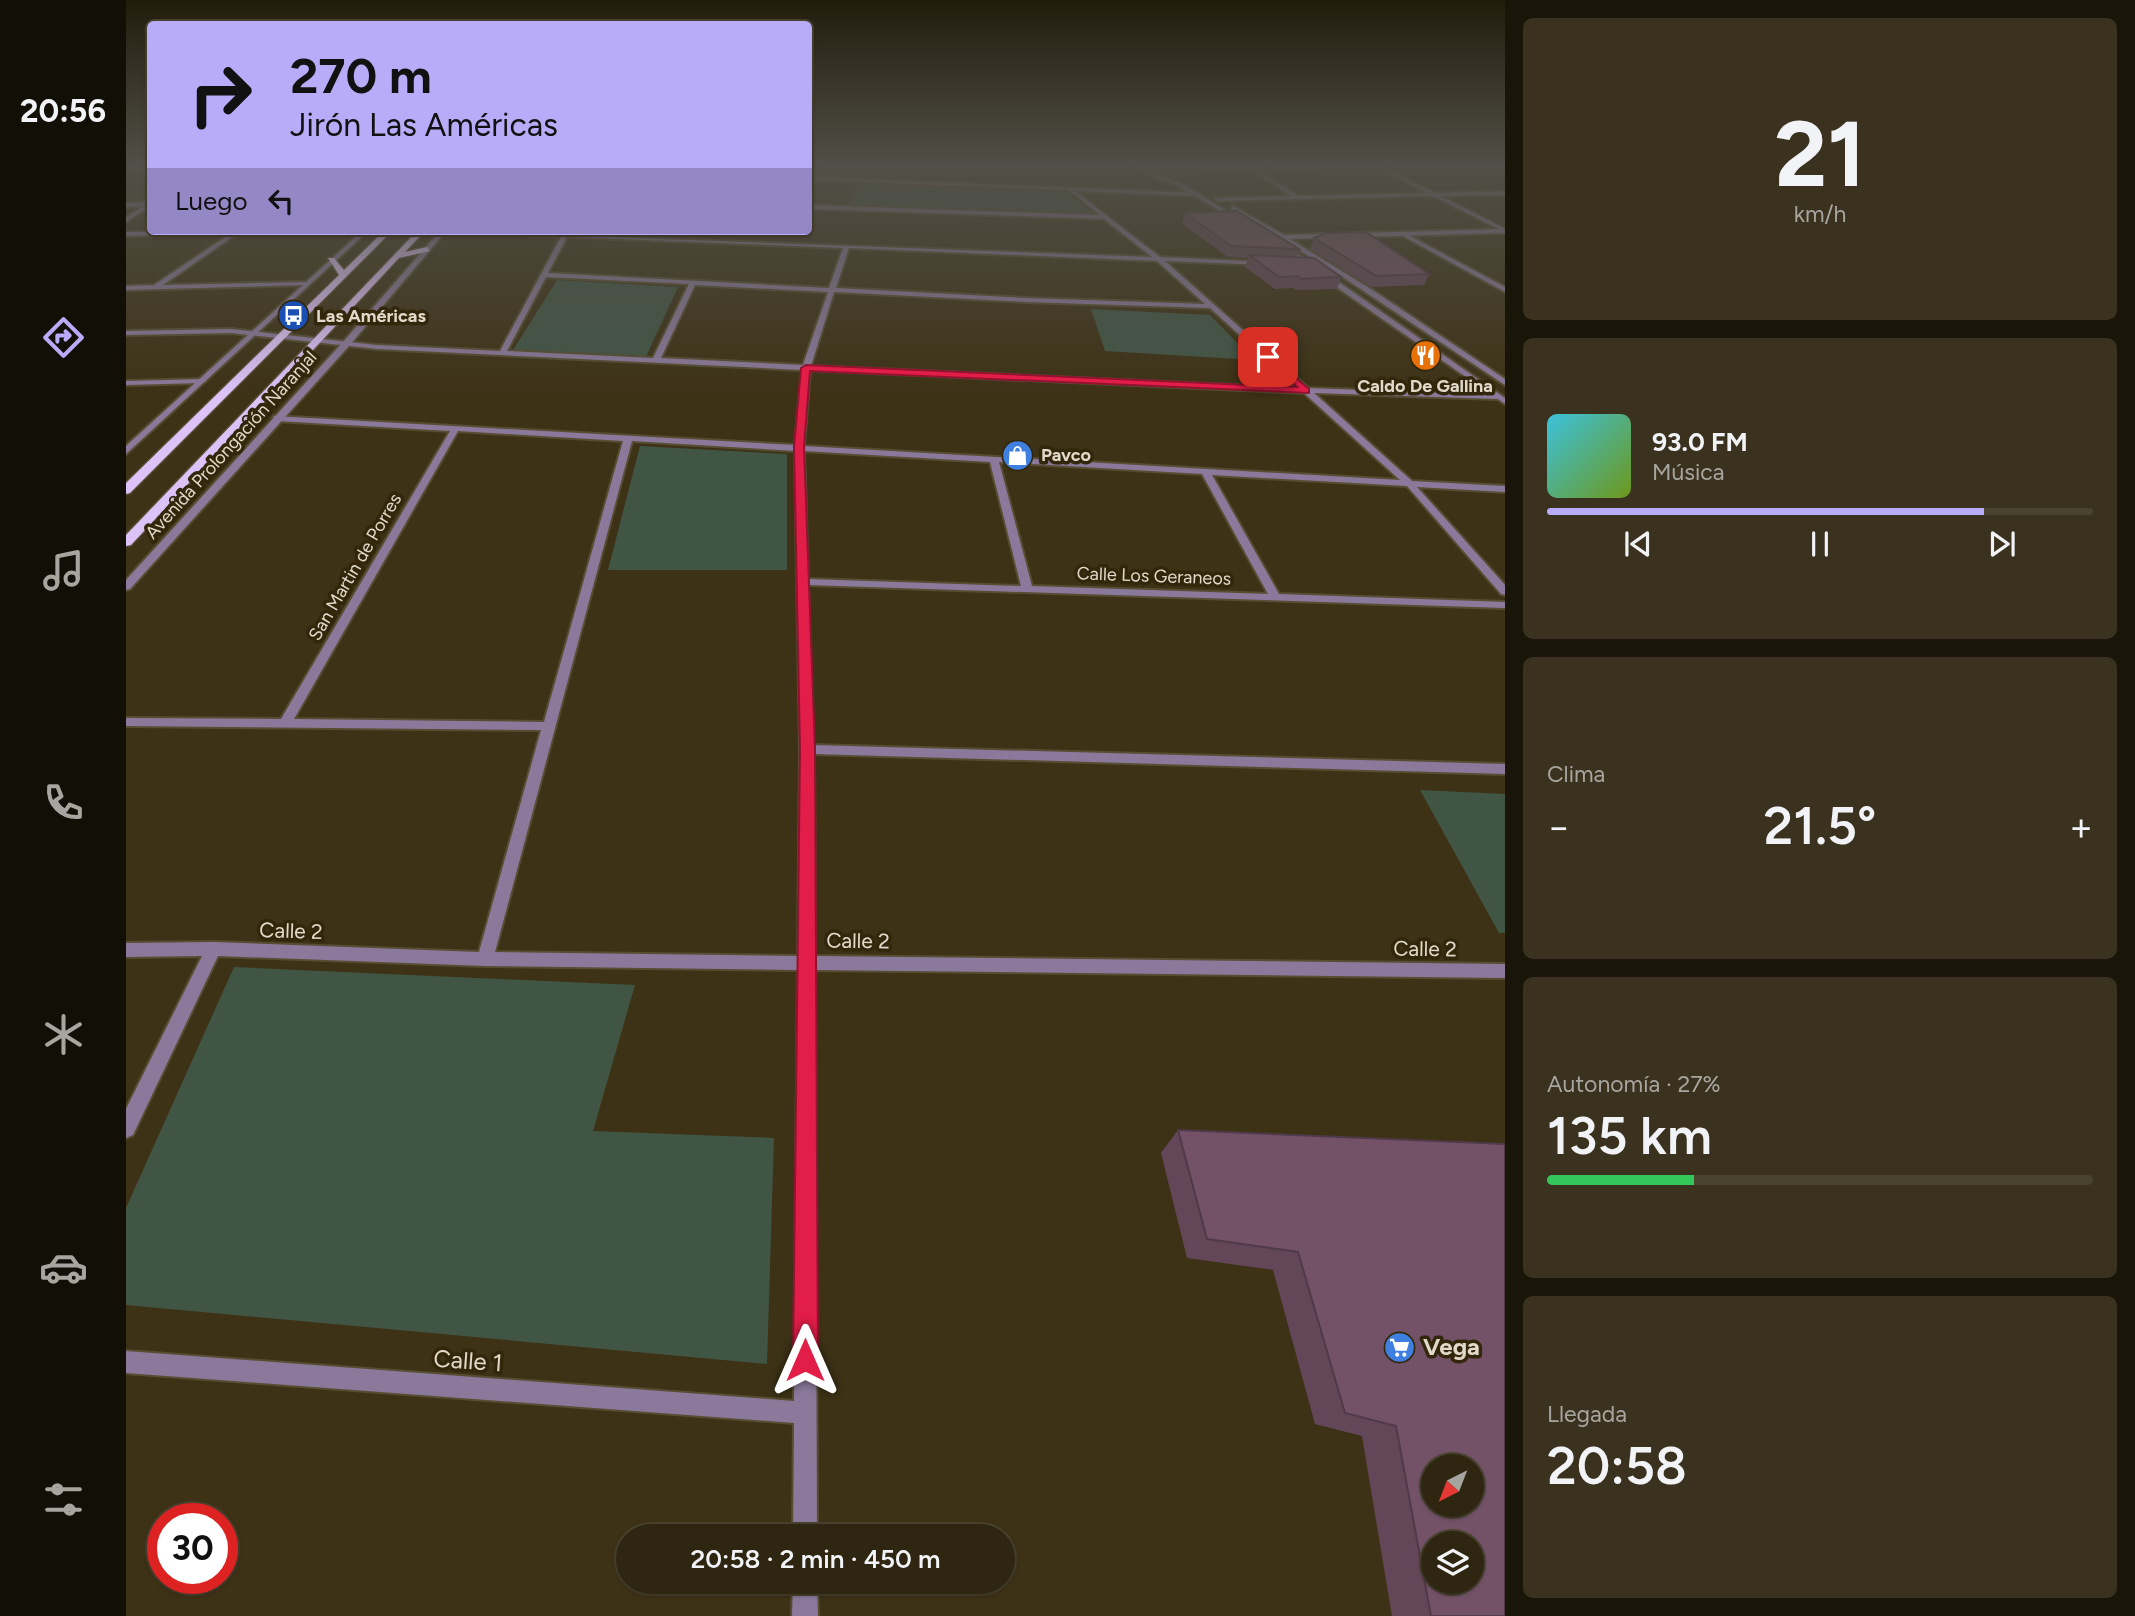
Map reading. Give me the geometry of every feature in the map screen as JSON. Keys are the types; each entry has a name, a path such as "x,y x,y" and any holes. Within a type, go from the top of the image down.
{"main road":[{"name":"Avenida Prolongación Naranjal","path":"126,490 377,241"},
{"name":"Avenida Prolongación Naranjal","path":"126,542 412,241"},
{"path":"399,256 428,249"},
{"path":"331,260 343,275"}],"street":[{"path":"155,288 222,241"},
{"path":"126,451 353,241"},
{"name":"Avenida Prolongación Naranjal","path":"126,587 346,344 434,241"},
{"path":"502,353 562,241"},
{"path":"770,241 846,247 1270,264"},
{"path":"1137,241 1409,484 1505,592"},
{"path":"1272,241 1311,265 1501,399"},
{"path":"1291,241 1432,332 1505,383"},
{"path":"1416,241 1505,290"},
{"path":"805,1524 807,749 799,447 806,368 846,247"},
{"path":"1298,265 1311,265"},
{"path":"544,275 1026,300 1210,306"},
{"path":"1482,278 1505,277"},
{"path":"656,360 692,282"},
{"path":"126,288 306,284"},
{"path":"126,333 231,331 346,344 502,353 1501,399"},
{"path":"126,383 202,382"},
{"path":"277,418 1505,489"},
{"name":"San Martin de Porres","path":"286,722 456,429"},
{"path":"485,959 628,439"},
{"path":"994,459 1027,589"},
{"path":"1205,471 1276,598"},
{"name":"Calle Los Geraneos","path":"802,582 1505,605"},
{"path":"126,722 549,726"},
{"path":"807,749 1505,769"},
{"name":"Calle 2","path":"126,950 213,950 485,959 1505,971"},
{"path":"126,1129 213,950"},
{"name":"Calle 1","path":"126,1362 805,1413"},
{"path":"805,1594 805,1616"}],"green space":[{"path":"557,280 678,287 646,357 513,350"},
{"path":"1091,309 1210,315 1254,360 1105,351"},
{"path":"640,446 787,454 787,570 608,570"},
{"path":"1420,790 1505,794 1505,933 1499,933"},
{"path":"234,967 635,985 593,1131 774,1138 767,1364 126,1305 126,1208"}],"building":[{"path":"1225,241 1287,241 1299,249 1231,246"},
{"path":"1320,241 1380,241 1429,274 1376,276"},
{"path":"1249,255 1314,258 1341,277 1279,277"},
{"name":"Vega","path":"1178,1130 1505,1144 1505,1616 1431,1616 1427,1594 1484,1594 1484,1531 1421,1531 1421,1562 1396,1426 1345,1413 1298,1252 1207,1239"}],"place":[{"name":"Las Américas","path":"293,316"},
{"name":"Caldo De Gallina","path":"1425,356"},
{"name":"Pavco","path":"1018,455"},
{"name":"Vega","path":"1400,1347"}],"route":[{"path":"805,1360 807,749 799,447 806,368 1306,391 1268,357"}]}
